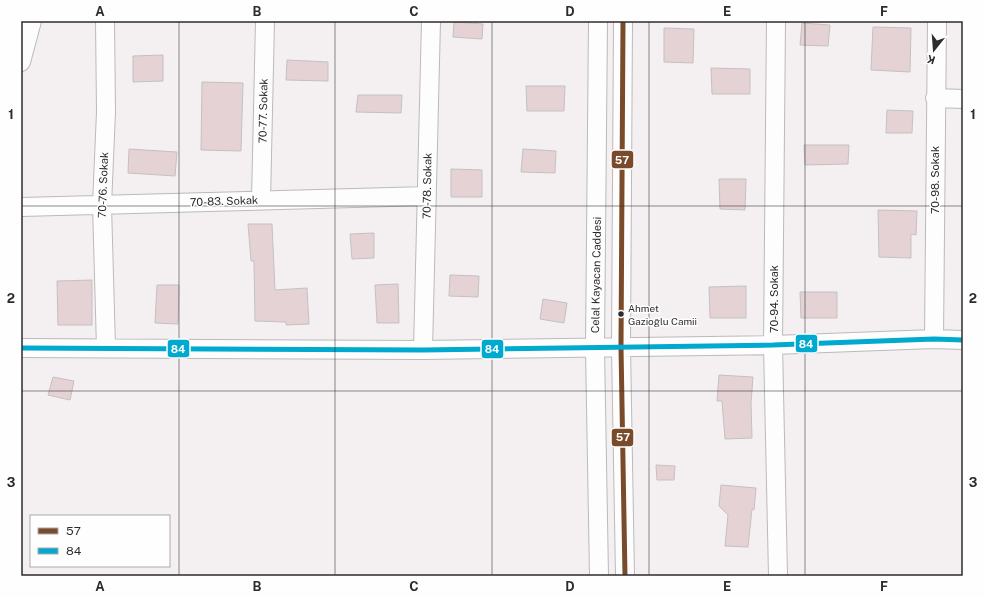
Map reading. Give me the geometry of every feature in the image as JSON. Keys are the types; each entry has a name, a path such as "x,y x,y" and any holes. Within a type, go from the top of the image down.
{"street":[{"path":"21,62 32,21"},
{"name":"70-76. Sokak","path":"105,21 106,112 102,205 106,348"},
{"name":"70-77. Sokak","path":"261,200 265,21"},
{"name":"70-78. Sokak","path":"423,350 431,21"},
{"name":"Celal Kayacan Caddesi","path":"598,21 595,348 599,576"},
{"path":"623,21 621,347 625,576"},
{"name":"70-94. Sokak","path":"776,21 773,345 778,576"},
{"name":"70-98. Sokak","path":"934,339 935,98 937,21"},
{"path":"935,98 963,98"},
{"name":"70-83. Sokak","path":"21,207 427,196"},
{"path":"21,348 423,350 773,345 934,339 963,340"}],"building":[{"path":"454,22 483,24 482,39 453,37"},
{"path":"802,23 830,25 828,46 800,45"},
{"path":"873,27 911,28 910,72 871,70"},
{"path":"664,28 694,29 693,63 664,62"},
{"path":"163,55 163,81 133,82 133,56"},
{"path":"287,60 328,62 328,81 286,80"},
{"path":"711,68 750,69 750,94 712,94"},
{"path":"202,82 243,83 241,151 201,150"},
{"path":"526,86 565,86 564,111 527,111"},
{"path":"358,95 402,95 401,113 356,112"},
{"path":"887,110 913,111 912,133 886,133"},
{"path":"804,145 849,145 848,164 805,165"},
{"path":"129,149 177,152 175,176 128,173"},
{"path":"523,149 556,151 555,173 521,172"},
{"path":"451,169 482,170 482,197 451,197"},
{"path":"719,179 746,179 745,210 720,209"},
{"path":"878,210 917,211 916,235 911,234 911,258 879,257"},
{"path":"248,224 272,224 275,290 307,288 309,324 286,325 286,322 255,321 254,261 251,261"},
{"path":"374,233 374,258 352,259 350,234"},
{"path":"450,275 479,276 478,297 449,296"},
{"path":"92,280 92,325 58,325 57,281"},
{"path":"398,284 399,323 377,323 375,285"},
{"path":"157,285 179,285 178,324 155,323"},
{"path":"746,286 746,318 710,318 709,287"},
{"path":"800,292 837,292 837,318 801,318"},
{"path":"543,299 567,303 564,323 540,319"},
{"path":"719,375 753,377 751,403 752,438 725,439 722,401 717,401"},
{"path":"53,377 74,381 70,400 48,395"},
{"path":"656,465 675,466 674,480 657,480"},
{"path":"721,485 756,488 748,547 725,546 728,515 719,506"}],"transit line":[{"name":"57","path":"623,21 621,347 625,576"},
{"name":"84","path":"21,348 423,350 773,345 934,339 963,340"}],"place":[{"name":"Ahmet Gazioğlu Camii","path":"621,314"}]}
